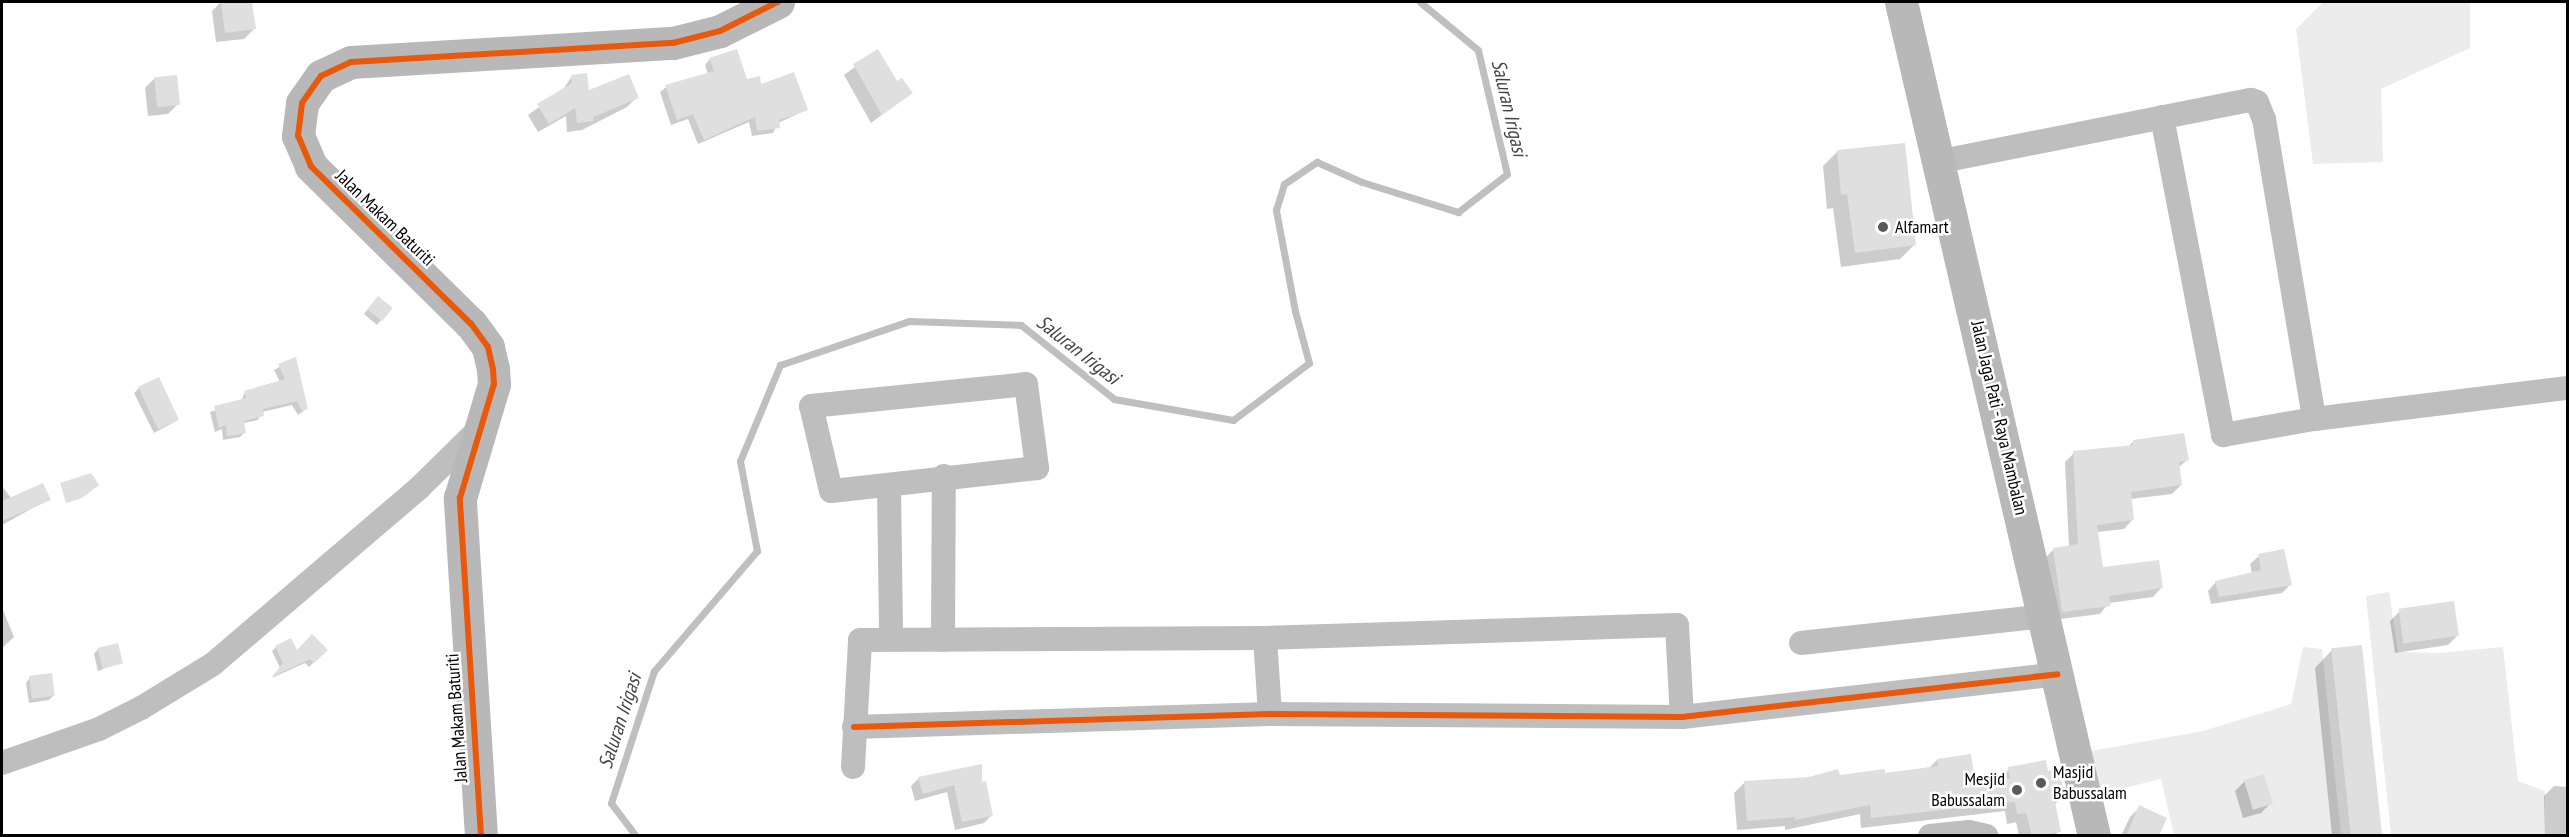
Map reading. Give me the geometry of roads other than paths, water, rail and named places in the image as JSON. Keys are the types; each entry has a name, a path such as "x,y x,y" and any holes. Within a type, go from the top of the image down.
{"street":[{"name":"Jalan Makam Baturiti","path":"481,836 460,498 478,430 494,384 488,347 471,324 311,166 301,147 298,125 307,93 321,76 351,62 673,43 720,31 778,2"},
{"name":"Jalan Jaga Pati - Raya Mambalan","path":"1901,2 2046,616 2094,836"},
{"path":"1937,162 2251,100 2262,109 2314,419"},
{"path":"2162,117 2223,435 2314,419 2568,388"},
{"path":"1026,384 1037,468 944,476 888,487 831,491 811,406 1026,384"},
{"path":"2,763 99,729 141,708 213,664 420,487 478,430"},
{"path":"943,640 944,476"},
{"path":"888,487 891,639"},
{"path":"1802,643 2046,616"},
{"path":"853,767 860,640 1265,638 1677,625 1682,717"},
{"path":"1265,638 1270,714"},
{"path":"854,727 1270,714 1682,717 2058,674"},
{"path":"1930,836 1972,832 1987,836"}],"waterway":[{"name":"Saluran Irigasi","path":"636,836 611,803 654,671 757,551 740,461 780,365 909,321 1021,325 1114,399 1233,420 1309,363 1295,311 1276,210 1284,184 1317,162 1362,182 1458,212 1507,174 1478,50 1420,2"}],"place":[{"name":"Alfamart","path":"1883,227"},
{"name":"Masjid Babussalam","path":"2041,783"},
{"name":"Mesjid Babussalam","path":"2017,790"}]}
